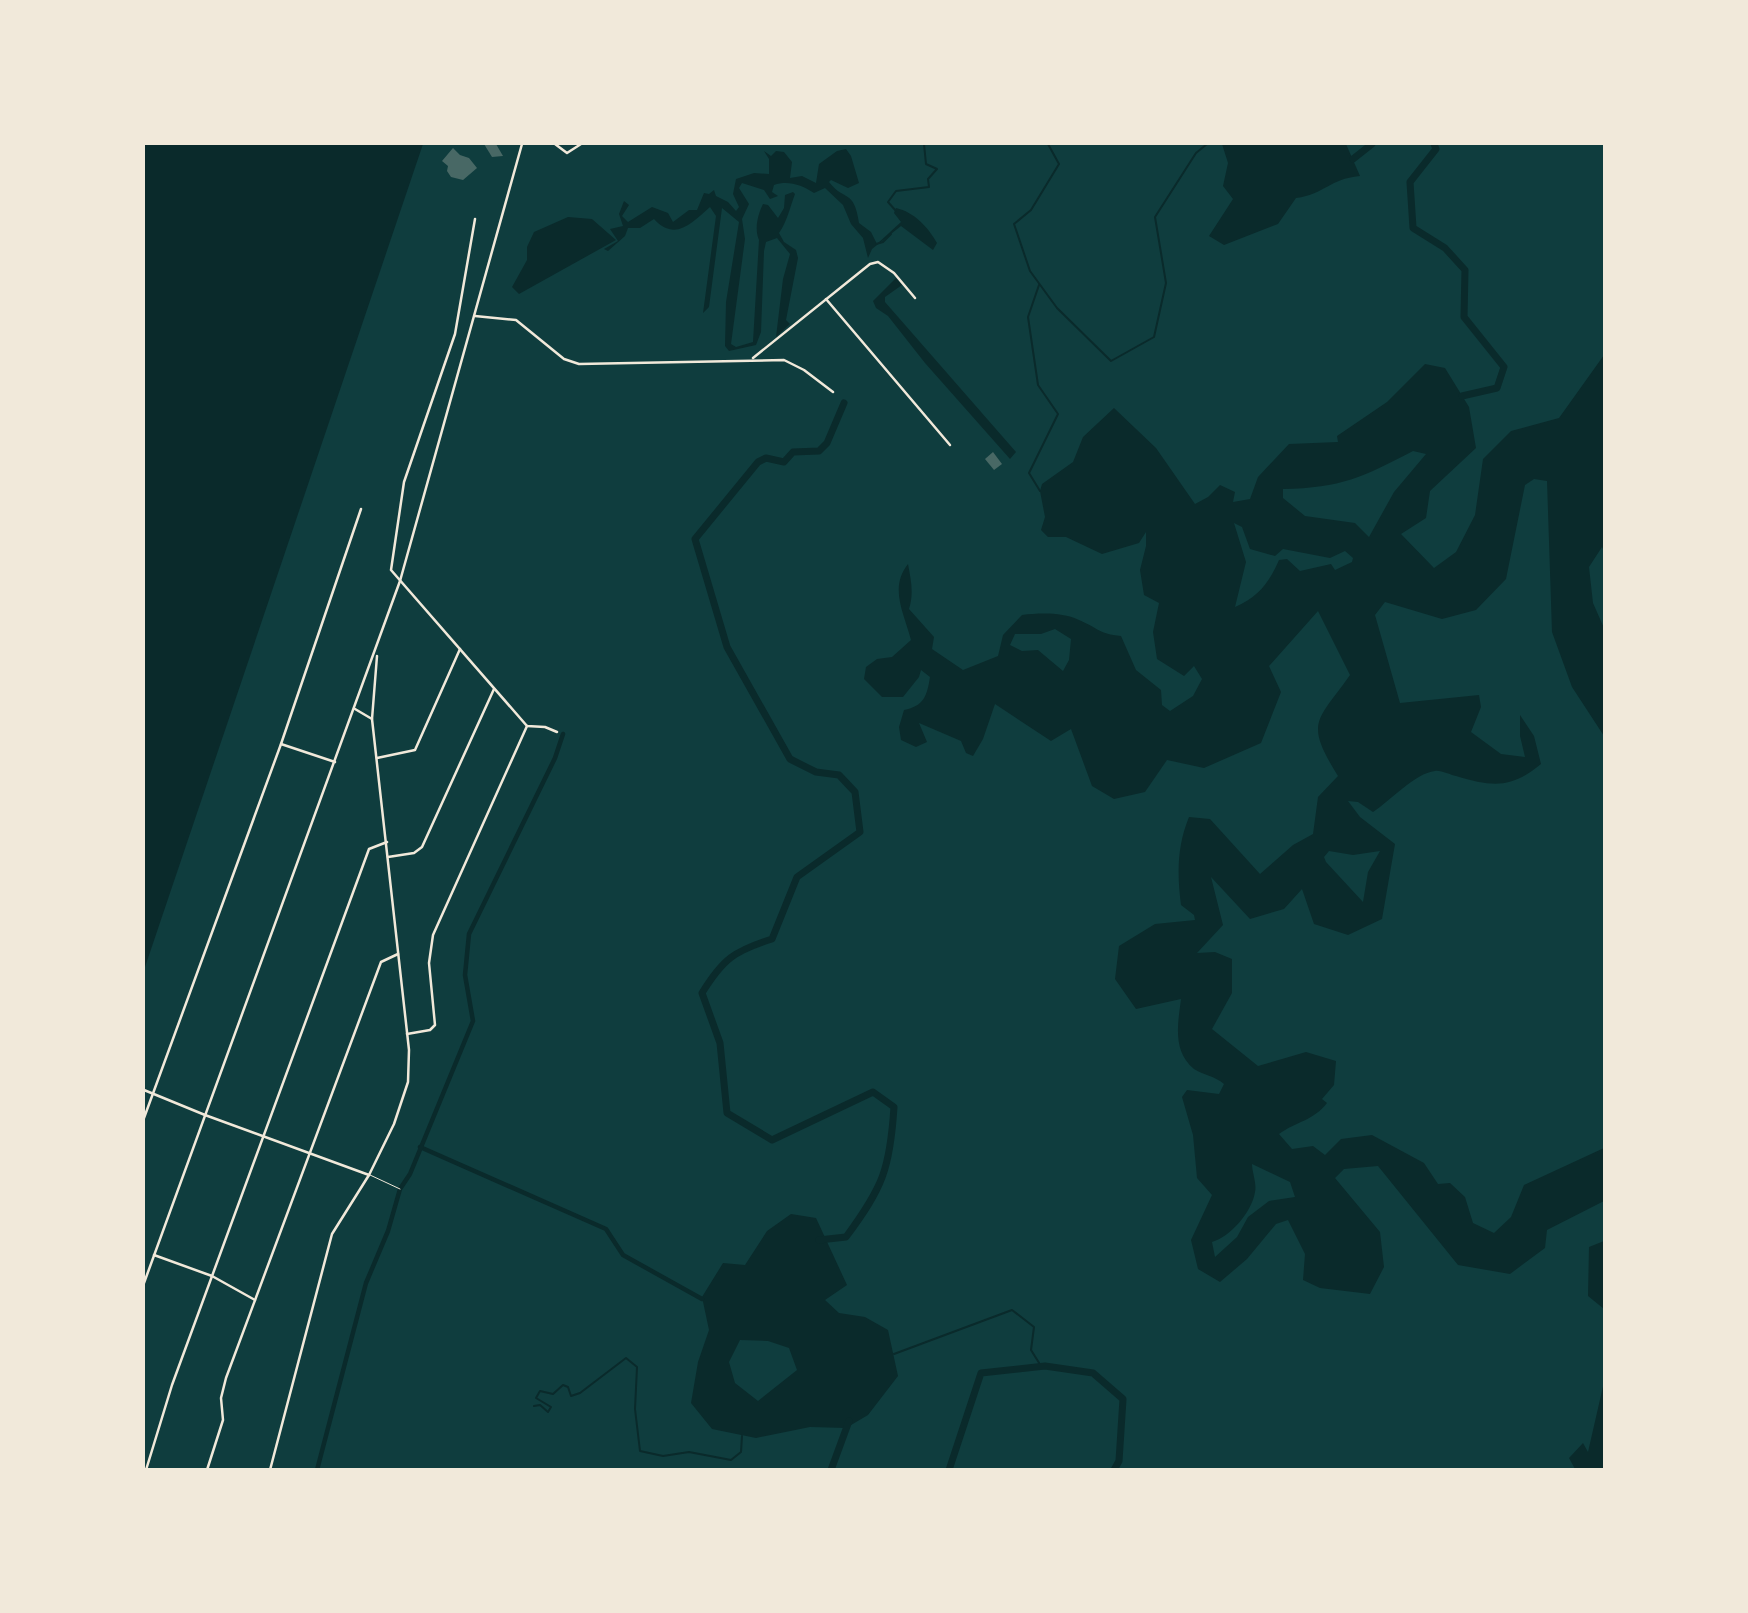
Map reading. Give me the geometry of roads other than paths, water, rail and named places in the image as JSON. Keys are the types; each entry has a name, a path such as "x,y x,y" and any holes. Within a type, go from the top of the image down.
{"street":[{"path":"144,1283 400,581 522,144"},
{"path":"555,144 567,153 581,144"},
{"path":"475,219 455,334 404,482 391,570 527,726 545,727 557,732"},
{"path":"751,359 870,264 878,262 894,273 915,298"},
{"path":"826,299 950,445"},
{"path":"475,316 516,320 564,359 579,364 751,359 792,362 833,392"},
{"path":"144,1118 281,744 361,509"},
{"path":"377,758 415,750 460,649"},
{"path":"270,1469 332,1234 369,1175 404,1099 408,1082 407,1034 372,719 377,650"},
{"path":"388,857 414,853 422,847 494,688"},
{"path":"355,709 372,719"},
{"path":"407,1034 430,1030 435,1025 429,963 433,935 527,726"},
{"path":"281,744 335,762"},
{"path":"146,1469 170,1401 172,1385 369,849 387,842"},
{"path":"207,1469 223,1420 223,1389 255,1300 381,962 398,954"},
{"path":"144,1090 369,1175"},
{"path":"154,1255 212,1276 255,1300"}],"lane":[{"path":"369,1175 400,1189"}],"water":[{"path":"144,144 423,144 144,970"},
{"path":"1222,144 1346,144 1360,176 1341,180 1296,198 1278,224 1224,245 1209,236 1233,199 1223,186 1228,163"},
{"path":"846,149 851,156 859,183 848,188 831,180 829,182 851,200 859,223 871,232 877,244 901,222 894,213 896,208 920,221 937,243 933,250 901,226 872,249 868,258 863,238 851,224 843,205 825,188 814,193 795,184 774,185 772,192 778,196 770,199 764,190 742,183 739,188 749,204 742,219 745,239 731,344 736,347 753,342 759,240 757,226 761,208 763,204 768,205 778,218 784,208 785,195 793,192 795,194 779,233 784,242 796,250 798,258 786,320 790,324 776,337 783,279 790,254 777,238 766,242 764,251 761,332 756,345 729,351 725,346 726,302 739,222 722,208 709,307 703,313 716,216 710,207 690,224 676,230 662,226 654,219 640,228 628,228 625,236 608,251 604,249 618,241 610,229 623,226 619,214 624,201 629,205 622,216 628,222 652,207 668,213 673,222 689,210 697,210 704,193 709,194 714,190 716,196 728,202 736,211 739,207 733,194 736,179 754,173 769,174 769,159 764,151 771,156 776,151 784,152 792,162 790,178 802,176 816,183 819,164 837,151"},
{"path":"568,217 592,219 616,240 519,294 512,287 527,260 527,247 534,232"},
{"path":"896,278 902,285 885,297 885,302 1016,452 1010,459 925,363 888,316 876,308 873,301"},
{"path":"1604,355 1604,551 1602,547 1589,567 1593,603 1604,628 1604,736 1572,687 1552,632 1547,481 1534,479 1525,485 1506,579 1476,610 1442,619 1385,602 1375,615 1400,703 1479,695 1481,707 1471,732 1501,754 1525,757 1520,736 1520,715 1534,736 1541,764 1511,782 1491,784 1440,771 1427,773 1373,812 1358,802 1348,801 1360,817 1395,844 1382,919 1348,935 1314,924 1302,889 1284,909 1250,919 1211,877 1223,925 1197,953 1215,952 1232,959 1232,993 1212,1029 1258,1066 1306,1052 1336,1061 1334,1085 1322,1099 1327,1103 1316,1114 1279,1134 1292,1149 1313,1146 1325,1155 1341,1139 1372,1135 1424,1163 1438,1184 1450,1183 1465,1197 1473,1223 1494,1233 1511,1217 1524,1185 1604,1148 1604,1201 1547,1230 1545,1248 1510,1274 1458,1265 1378,1166 1344,1169 1335,1178 1380,1232 1384,1267 1370,1294 1320,1288 1303,1280 1305,1254 1288,1220 1276,1224 1247,1259 1220,1282 1198,1269 1191,1240 1212,1195 1197,1178 1193,1135 1182,1097 1187,1090 1219,1094 1224,1084 1194,1069 1182,1054 1178,1036 1181,999 1136,1009 1115,979 1119,946 1155,924 1195,920 1194,915 1181,905 1179,882 1180,849 1189,817 1210,819 1260,874 1293,845 1313,834 1318,797 1338,776 1321,744 1319,722 1329,703 1350,675 1318,611 1269,666 1281,692 1261,743 1204,768 1167,760 1145,792 1114,799 1092,786 1071,729 1051,741 995,704 983,739 973,756 966,753 961,741 919,723 927,742 916,747 901,740 899,727 904,710 920,703 930,677 921,670 919,677 903,697 882,697 864,679 866,667 877,659 892,657 911,640 900,601 899,582 902,573 908,564 912,592 909,609 934,637 932,649 963,670 998,656 1003,635 1022,615 1058,614 1079,620 1103,632 1121,636 1136,670 1161,690 1162,705 1170,711 1193,696 1202,679 1194,666 1184,676 1157,659 1153,632 1159,603 1144,595 1140,570 1146,546 1146,532 1139,543 1102,554 1066,537 1048,537 1041,530 1045,517 1040,491 1042,484 1073,462 1083,437 1114,408 1156,448 1195,504 1208,497 1220,485 1235,492 1233,502 1250,499 1258,477 1289,444 1338,442 1337,436 1387,402 1425,364 1445,368 1469,407 1476,448 1430,491 1426,518 1401,534 1434,568 1456,552 1475,515 1483,459 1511,431 1559,418","holes":["1413,451 1426,454 1394,492 1369,537 1355,523 1305,516 1283,498 1283,489 1321,486 1365,474","1234,523 1242,527 1250,549 1275,556 1283,549 1330,558 1345,551 1353,558 1352,562 1335,570 1331,564 1300,571 1287,559 1279,560 1262,588 1235,607 1246,562","1055,629 1071,639 1069,660 1063,671 1038,650 1022,651 1010,645 1015,634 1041,634","1329,851 1353,855 1380,851 1368,872 1363,902 1324,857","1252,1164 1290,1182 1295,1197 1269,1201 1248,1217 1237,1237 1215,1257 1212,1242 1226,1235 1245,1215 1253,1200 1255,1182"]},
{"path":"791,1214 816,1218 847,1285 825,1300 839,1313 865,1317 888,1330 898,1376 868,1415 846,1428 810,1427 756,1438 712,1429 691,1403 698,1362 709,1330 702,1297 723,1263 745,1265 767,1231","holes":["740,1340 768,1341 789,1348 797,1370 758,1401 735,1383 729,1362"]},
{"path":"1604,1241 1604,1309 1588,1296 1589,1247"},
{"path":"1604,1382 1604,1469 1575,1469 1569,1458 1583,1443 1588,1452"}],"waterway":[{"path":"896,211 888,202 896,191 929,187 928,179 937,169 926,164 924,144"},
{"path":"1048,144 1059,164 1031,210 1014,224 1030,271 1057,308 1111,361 1154,337 1166,283 1155,217 1196,153 1207,144"},
{"path":"1353,159 1372,144"},
{"path":"1434,144 1436,149 1410,182 1413,228 1445,248 1465,270 1464,317 1504,367 1497,388 1462,396"},
{"path":"876,244 883,242 891,234"},
{"path":"1039,285 1028,317 1038,385 1058,414 1029,473 1040,491"},
{"path":"819,1240 846,1237 869,1204 887,1162 894,1107 873,1092 772,1140 727,1113 720,1043 702,993 723,964 739,952 772,939 797,877 860,832 855,792 839,775 816,772 790,759 727,647 695,539 758,462 766,458 784,462 793,452 819,451 827,443 844,403"},
{"path":"317,1470 366,1283 388,1231 400,1189 410,1174 473,1021 465,975 469,934 555,758 563,734"},
{"path":"420,1147 606,1229 623,1255 702,1299"},
{"path":"894,1354 1012,1310 1034,1327 1031,1350 1041,1366"},
{"path":"534,1406 540,1405 548,1412 551,1407 536,1398 540,1391 553,1394 563,1385 568,1387 571,1396 580,1393 626,1358 637,1367 635,1409 640,1451 663,1456 689,1452 731,1460 741,1452 742,1436"},
{"path":"949,1470 981,1373 1045,1366 1093,1373 1123,1399 1119,1461 1114,1470"},
{"path":"831,1470 849,1421"}]}
